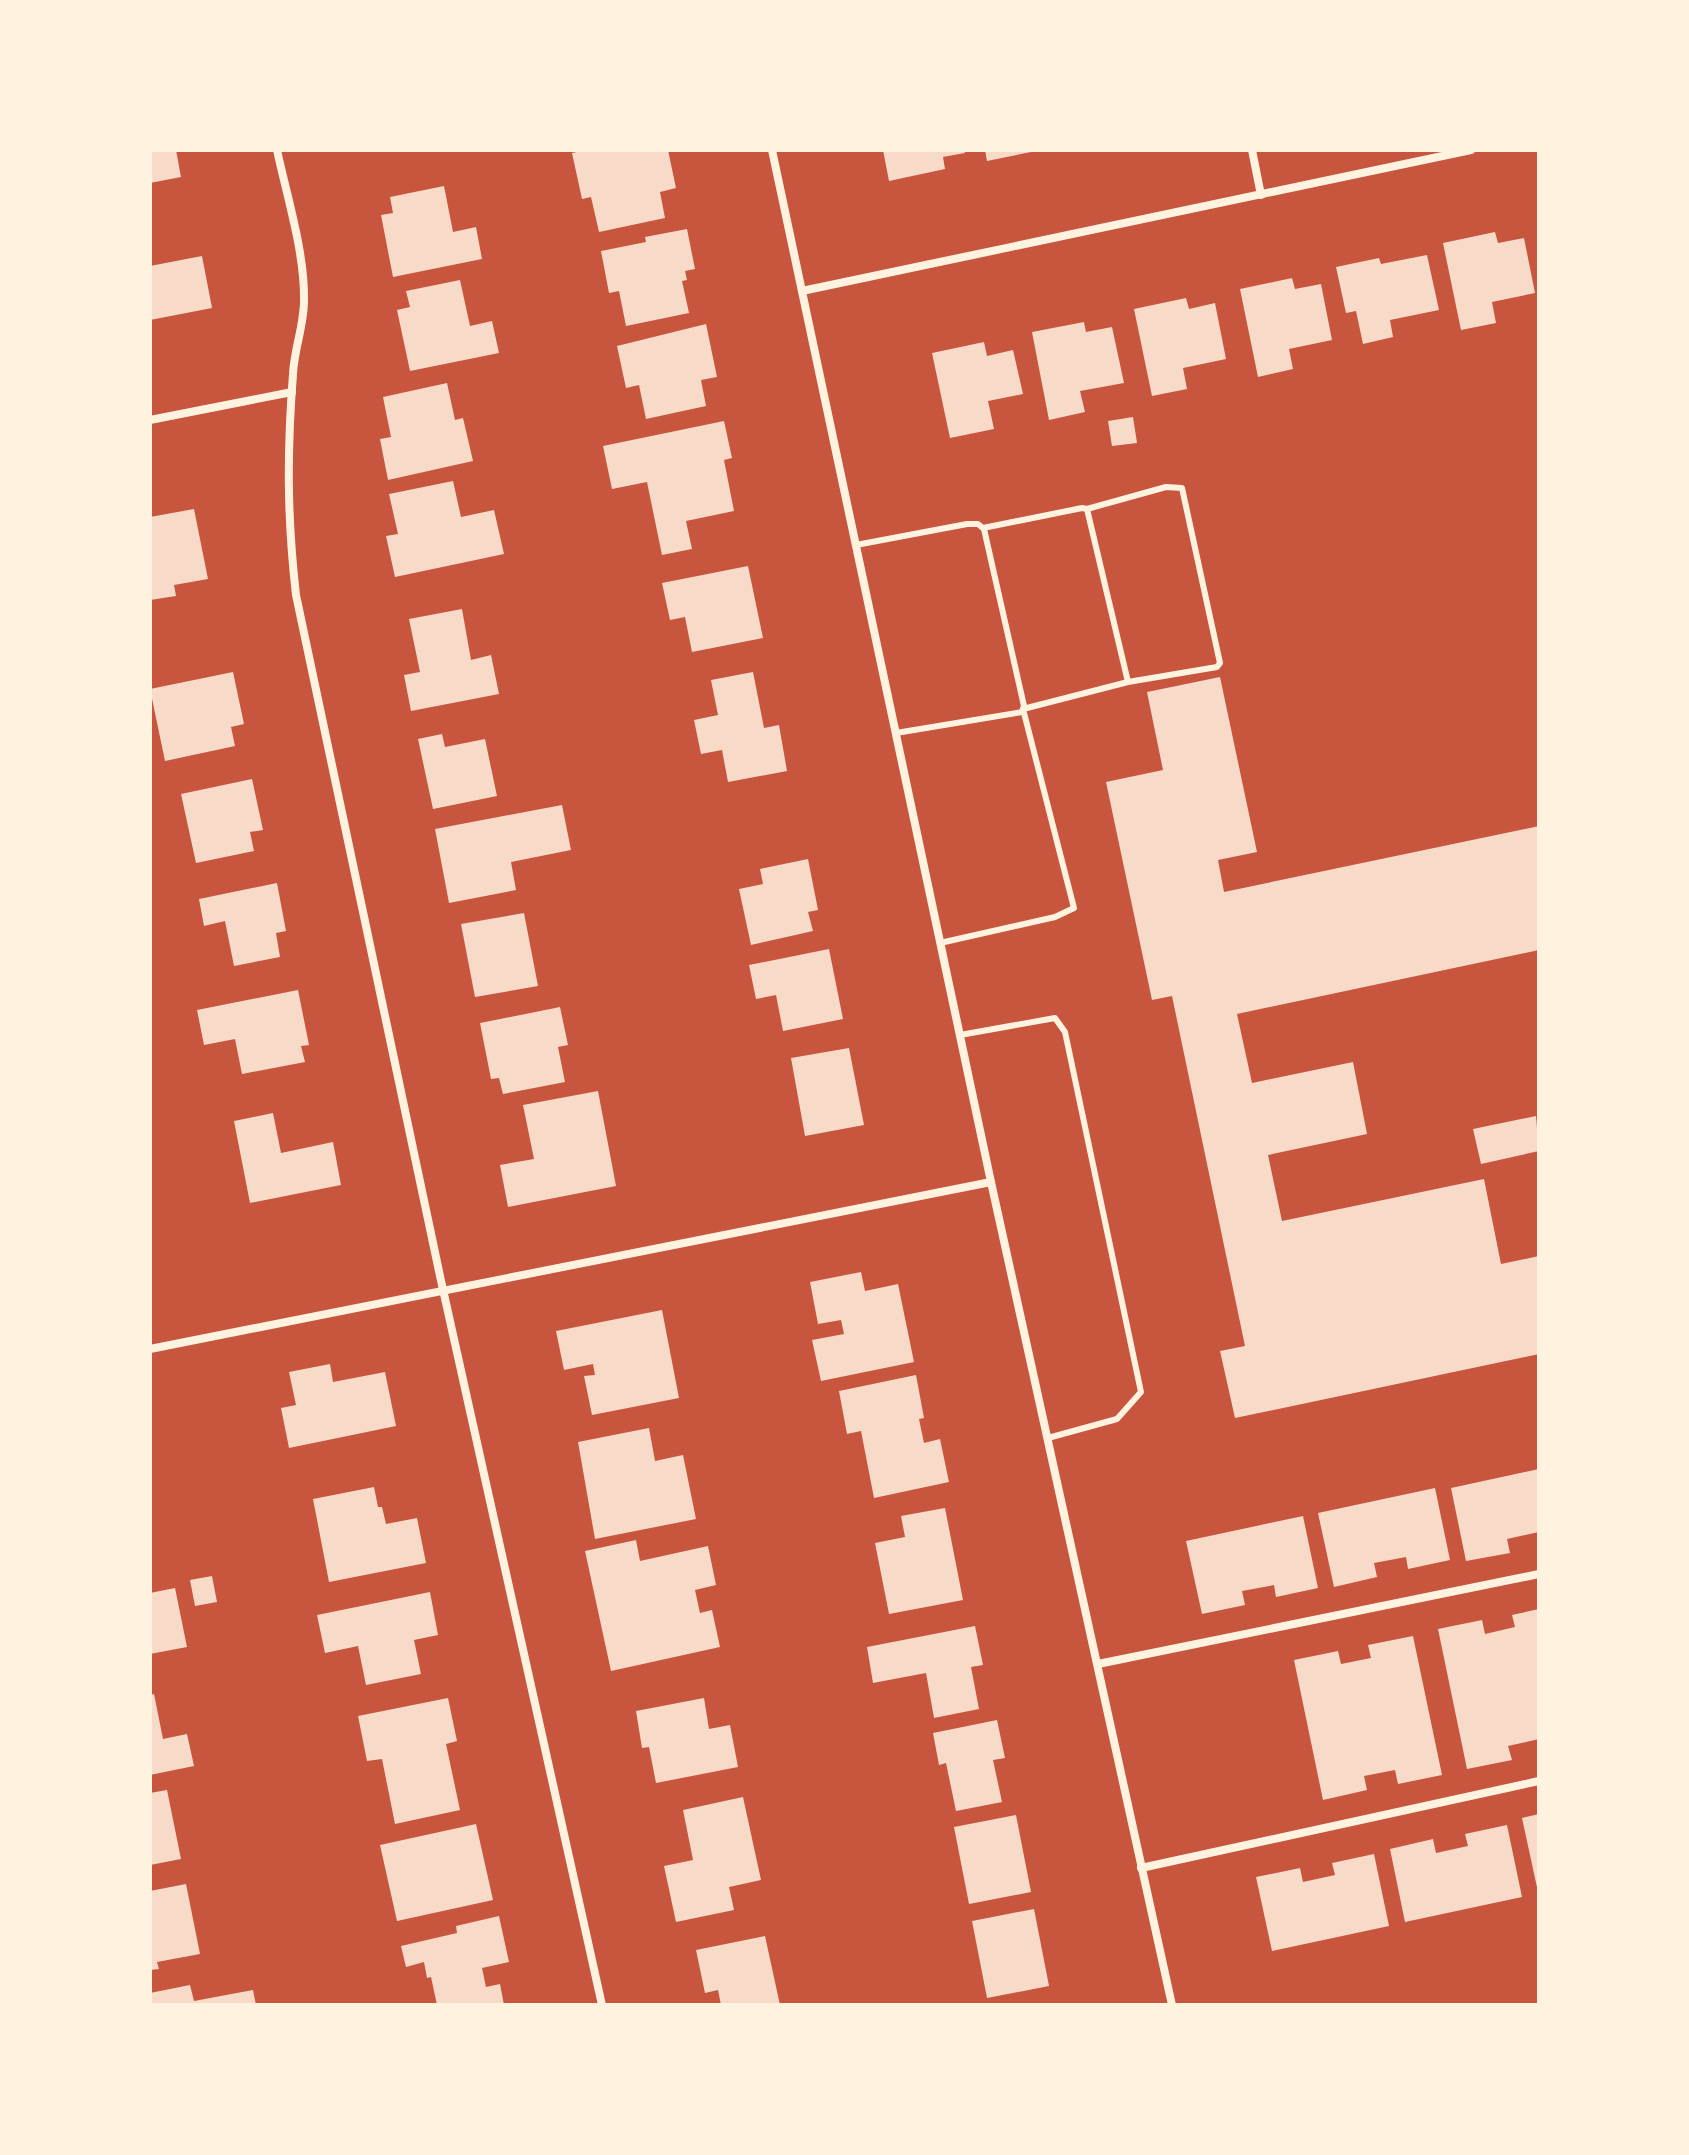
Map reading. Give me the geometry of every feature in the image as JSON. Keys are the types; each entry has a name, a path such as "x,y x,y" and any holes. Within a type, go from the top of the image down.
{"street":[{"path":"277,150 299,258 304,302 292,392 287,491 296,595 444,1291 602,2005"},
{"path":"772,150 991,1182 1172,2005"},
{"path":"1252,150 1261,195"},
{"path":"802,291 1471,150"},
{"path":"150,420 292,392"},
{"path":"150,1349 991,1182"},
{"path":"1098,1664 1539,1574"},
{"path":"1141,1868 1539,1781"}],"lane":[{"path":"896,733 1022,712 1023,709 1128,682 1217,667 1220,663 1182,488 1166,487 1087,509 983,528"},
{"path":"1087,509 1128,682"},
{"path":"856,545 967,524 978,524 983,528 1023,709 1074,908 1055,917 940,943"},
{"path":"960,1035 1055,1018 1065,1032 1141,1392 1117,1419 1048,1438"}],"building":[{"path":"150,150 176,150 181,177 150,183"},
{"path":"587,150 668,150 676,188 660,192 665,218 599,232 591,197 582,199 572,153"},
{"path":"883,150 964,150 965,153 943,157 945,169 889,181"},
{"path":"985,150 1036,150 1036,151 987,161"},
{"path":"444,186 453,232 476,227 482,259 393,277 381,215 393,213 390,197"},
{"path":"687,229 695,269 685,271 687,280 682,281 689,313 626,326 619,291 609,293 601,251 646,242 645,237"},
{"path":"1495,232 1498,243 1524,238 1535,293 1492,302 1496,323 1461,330 1443,243"},
{"path":"1427,255 1439,310 1390,320 1393,337 1363,344 1356,311 1346,313 1336,267 1379,258 1381,264"},
{"path":"202,256 212,308 150,320 150,266"},
{"path":"1292,278 1295,289 1321,284 1332,340 1289,349 1293,369 1258,377 1240,289"},
{"path":"460,280 470,326 492,321 499,353 410,371 397,310 410,307 406,291"},
{"path":"1186,298 1189,309 1215,303 1226,359 1183,368 1187,389 1152,396 1134,309"},
{"path":"1084,322 1086,332 1112,327 1124,383 1080,391 1085,412 1049,420 1032,332"},
{"path":"706,324 717,377 701,380 706,406 646,419 639,385 626,388 617,346"},
{"path":"984,342 987,356 1013,350 1023,394 988,401 994,429 950,438 932,353"},
{"path":"447,383 455,420 463,418 473,461 388,480 380,439 391,437 383,397"},
{"path":"1133,417 1137,443 1112,446 1108,421"},
{"path":"724,421 732,458 724,460 734,511 686,521 692,549 662,555 647,482 612,489 603,446"},
{"path":"453,481 461,517 494,510 504,554 395,577 386,536 398,534 389,494"},
{"path":"194,509 208,579 174,585 176,596 150,600 150,517"},
{"path":"748,566 763,638 692,652 685,617 670,620 662,583"},
{"path":"462,609 471,660 491,655 499,694 411,711 404,675 420,672 409,619"},
{"path":"233,672 244,724 231,727 235,746 165,761 150,689"},
{"path":"753,672 764,728 779,725 787,771 728,782 722,750 701,754 694,720 718,715 711,680"},
{"path":"1220,677 1257,852 1218,860 1224,892 1539,826 1539,950 1237,1014 1252,1083 1353,1062 1367,1134 1268,1155 1282,1221 1484,1179 1501,1264 1539,1256 1539,1354 1235,1418 1220,1351 1245,1346 1172,996 1152,1000 1106,782 1163,770 1147,692"},
{"path":"442,734 445,747 485,739 497,796 433,809 418,739"},
{"path":"252,779 263,830 250,832 254,851 196,863 181,794"},
{"path":"562,805 571,850 511,862 516,890 449,903 435,829"},
{"path":"808,859 818,910 808,912 813,931 751,945 739,889 763,884 760,869"},
{"path":"277,883 286,931 276,933 280,957 234,966 225,921 204,926 199,899"},
{"path":"524,913 538,986 475,997 461,924"},
{"path":"829,949 843,1019 783,1031 776,995 756,999 749,965"},
{"path":"298,990 309,1045 301,1046 305,1062 242,1074 235,1039 204,1045 197,1010"},
{"path":"560,1007 568,1045 558,1047 565,1082 503,1094 499,1078 491,1079 480,1023"},
{"path":"849,1048 864,1125 805,1136 791,1058"},
{"path":"598,1091 616,1186 508,1207 500,1165 534,1159 523,1105"},
{"path":"273,1113 281,1153 333,1142 341,1185 250,1203 234,1121"},
{"path":"1536,1116 1539,1151 1481,1164 1473,1129"},
{"path":"861,1272 865,1291 898,1284 914,1362 821,1381 812,1340 844,1334 841,1320 818,1324 810,1282"},
{"path":"662,1310 679,1398 592,1415 584,1376 595,1375 593,1364 564,1370 556,1331"},
{"path":"330,1364 333,1382 385,1372 396,1426 289,1448 281,1408 296,1405 289,1372"},
{"path":"916,1375 924,1418 919,1419 924,1443 940,1439 949,1482 874,1498 861,1431 847,1434 839,1391"},
{"path":"649,1428 655,1461 683,1455 696,1519 595,1539 578,1442"},
{"path":"1539,1469 1539,1532 1507,1539 1510,1553 1466,1561 1451,1488"},
{"path":"374,1487 386,1524 417,1518 426,1563 329,1582 313,1499"},
{"path":"1435,1488 1450,1560 1408,1569 1406,1557 1374,1563 1377,1577 1334,1587 1318,1513"},
{"path":"945,1508 963,1600 889,1614 875,1543 905,1537 901,1516"},
{"path":"1303,1516 1318,1588 1276,1597 1274,1585 1242,1591 1245,1605 1202,1614 1186,1541"},
{"path":"636,1540 640,1561 708,1546 716,1585 695,1590 700,1613 712,1610 720,1647 611,1671 585,1551"},
{"path":"212,1576 217,1602 195,1606 190,1580"},
{"path":"175,1588 187,1647 150,1654 150,1593"},
{"path":"430,1592 438,1635 414,1640 421,1674 366,1685 358,1646 325,1653 317,1615"},
{"path":"1539,1609 1539,1739 1508,1746 1512,1760 1467,1769 1438,1629 1482,1620 1485,1634 1515,1627 1512,1615"},
{"path":"975,1626 983,1665 971,1667 979,1709 934,1718 926,1673 873,1683 867,1647"},
{"path":"1413,1636 1442,1775 1398,1784 1395,1770 1364,1776 1367,1790 1323,1800 1294,1660 1338,1651 1341,1664 1371,1658 1368,1645"},
{"path":"154,1694 163,1739 187,1734 194,1766 150,1775 150,1695"},
{"path":"448,1698 457,1741 446,1744 460,1810 395,1824 382,1759 367,1761 358,1716"},
{"path":"704,1698 709,1729 730,1725 738,1767 656,1783 649,1747 642,1748 636,1711"},
{"path":"997,1720 1005,1758 993,1760 1002,1802 956,1811 946,1763 939,1765 933,1733"},
{"path":"167,1790 181,1859 150,1865 150,1793"},
{"path":"743,1797 761,1880 729,1887 734,1910 676,1922 664,1866 693,1860 683,1810"},
{"path":"1539,1814 1539,1892 1538,1892 1522,1818"},
{"path":"1016,1815 1031,1892 969,1904 954,1827"},
{"path":"476,1824 493,1900 397,1921 380,1845"},
{"path":"1507,1825 1522,1897 1405,1922 1390,1849 1433,1839 1436,1853 1468,1846 1465,1834"},
{"path":"1374,1854 1389,1926 1272,1951 1256,1877 1300,1868 1303,1882 1335,1875 1332,1863"},
{"path":"186,1884 200,1954 157,1962 159,1969 150,1970 150,1891"},
{"path":"1034,1909 1049,1986 987,1998 972,1921"},
{"path":"499,1916 509,1962 482,1968 486,1987 500,1984 504,2005 437,2005 424,1962 406,1967 401,1946 457,1933 456,1926"},
{"path":"765,1936 780,2005 721,2005 718,1990 705,1993 696,1950"},
{"path":"190,1985 194,2001 253,1990 256,2005 150,2005 150,1993"}]}
